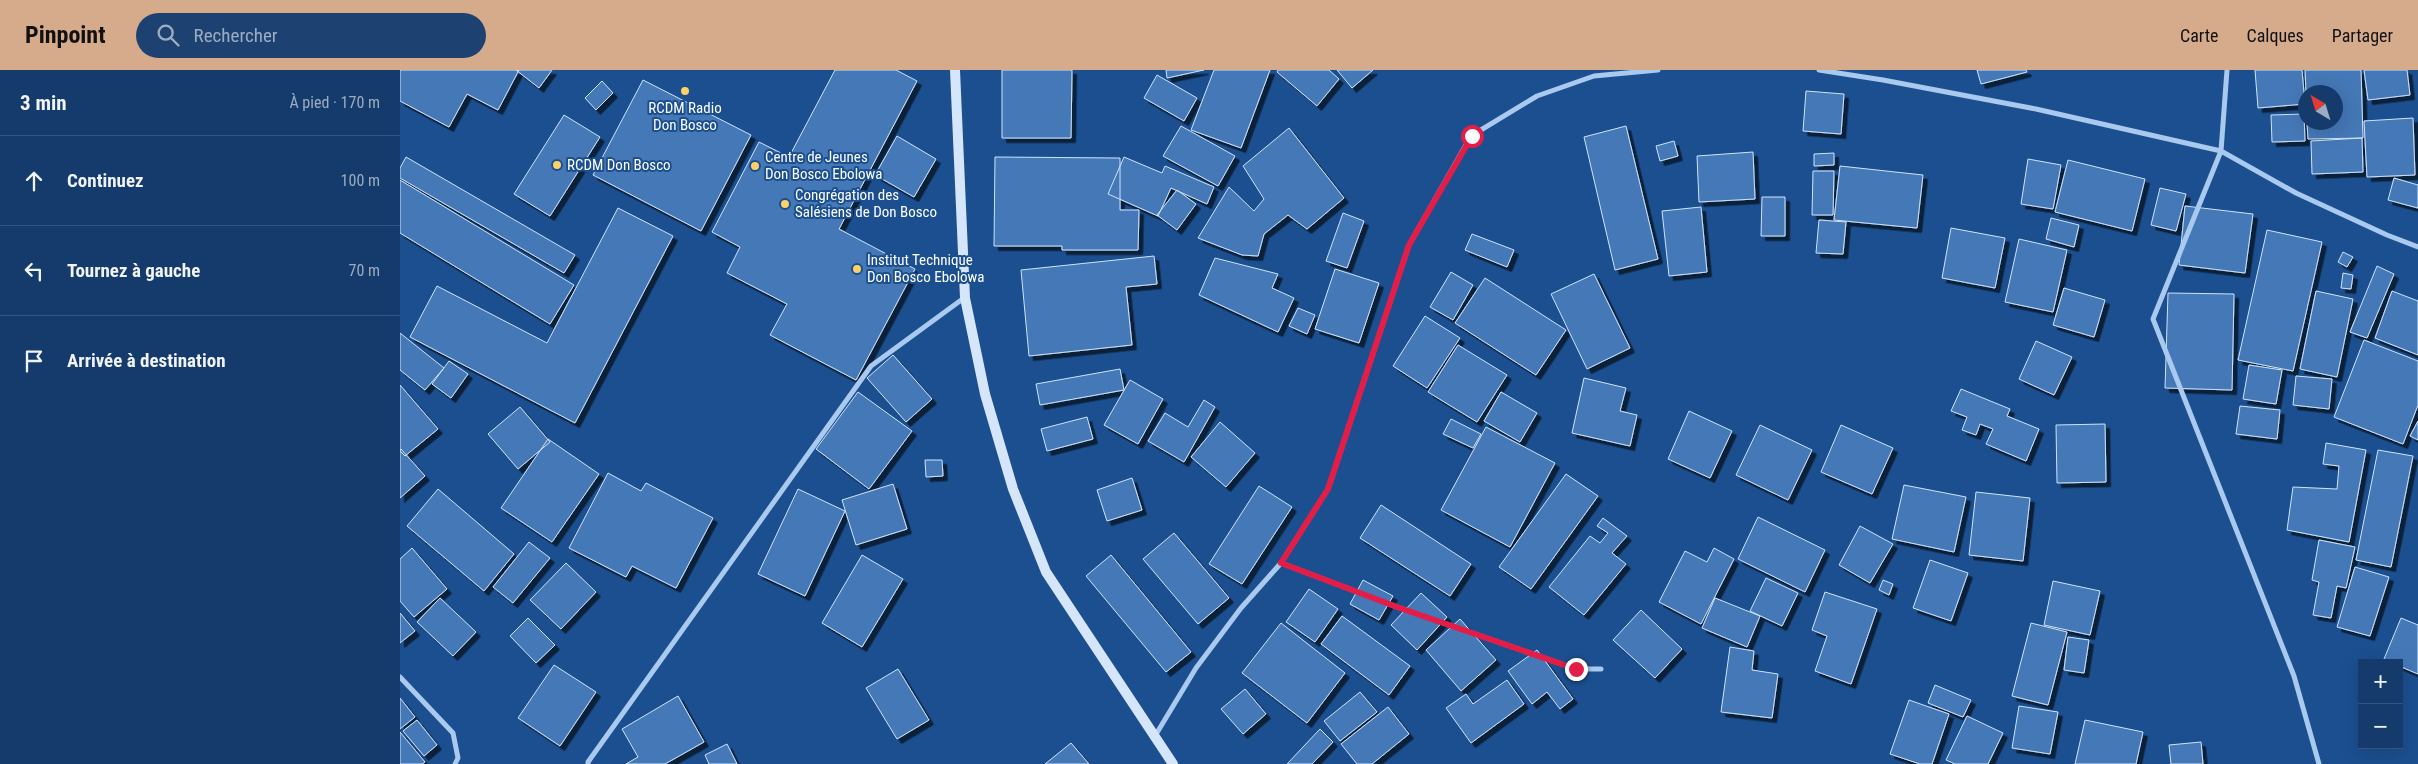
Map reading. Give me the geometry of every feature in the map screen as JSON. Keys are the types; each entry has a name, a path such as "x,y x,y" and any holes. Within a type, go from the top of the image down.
{"main road":[{"path":"955,70 965,298 985,394 1013,489 1046,572 1154,738 1173,764"}],"street":[{"path":"1154,738 1196,668 1240,608 1281,563 1328,489 1409,245 1472,136 1537,96 1594,76 1658,70"},
{"path":"1819,70 1883,80 2036,110 2221,151 2296,193 2387,235 2418,247"},
{"path":"2227,70 2221,151 2153,319 2294,676 2319,764"},
{"path":"588,764 871,366 965,298"},
{"path":"1281,563 1397,607 1576,669 1601,670"},
{"path":"400,678 453,733 458,758 456,764"}],"building":[{"path":"400,70 519,70 498,110 467,94 449,127 400,101"},
{"path":"516,70 552,70 539,88"},
{"path":"835,70 896,70 917,81 839,229 915,269 856,380 770,335 787,304 727,273 740,247 712,232 759,142 789,157"},
{"path":"1002,70 1072,70 1071,138 1002,138"},
{"path":"1166,70 1204,70 1167,78"},
{"path":"1214,70 1270,70 1241,148 1191,130"},
{"path":"1278,70 1329,70 1339,79 1317,106 1277,72"},
{"path":"1337,70 1373,70 1352,88"},
{"path":"1977,70 2026,70 2027,72 1981,84"},
{"path":"2255,70 2302,70 2303,85 2298,85 2298,105 2258,108"},
{"path":"2305,70 2361,70 2363,138 2308,139 2307,130 2343,130 2343,85 2306,85"},
{"path":"2364,70 2407,70 2410,95 2368,100"},
{"path":"1157,75 1197,98 1184,121 1144,98"},
{"path":"643,80 751,135 701,231 593,175"},
{"path":"602,81 613,93 596,110 585,98"},
{"path":"1806,91 1844,94 1841,134 1803,131"},
{"path":"2298,114 2298,130 2305,130 2305,141 2272,142 2271,115"},
{"name":"RCDM Don Bosco","path":"564,115 600,137 550,216 514,194"},
{"path":"2413,118 2415,175 2367,177 2364,121"},
{"path":"1181,126 1235,156 1218,186 1163,156"},
{"path":"1626,126 1658,259 1615,270 1584,137"},
{"path":"1289,128 1344,198 1307,229 1288,215 1264,234 1258,256 1242,255 1198,238 1229,187 1254,211 1264,199 1243,166"},
{"path":"897,136 936,159 914,197 875,175"},
{"path":"2362,138 2363,172 2312,174 2311,141"},
{"path":"1674,141 1678,156 1660,161 1656,146"},
{"path":"1753,152 1755,199 1699,202 1697,156"},
{"path":"1834,153 1834,165 1814,166 1814,154"},
{"path":"406,157 575,255 564,273 400,178 400,168"},
{"path":"995,157 1120,158 1120,210 1139,210 1138,250 1062,250 1062,246 994,246"},
{"path":"1124,157 1162,173 1165,166 1214,187 1207,204 1171,188 1158,216 1108,194"},
{"path":"2028,159 2061,165 2053,209 2021,204"},
{"path":"2068,160 2145,179 2132,231 2055,212"},
{"path":"1840,166 1923,175 1917,228 1834,220"},
{"path":"1813,171 1834,171 1833,215 1812,215"},
{"path":"2394,178 2418,185 2418,208 2388,200"},
{"path":"400,180 574,285 550,324 400,233"},
{"path":"2160,188 2186,194 2176,231 2151,225"},
{"path":"1177,190 1196,204 1177,230 1157,215"},
{"path":"1762,197 1785,197 1785,236 1761,236"},
{"path":"2185,206 2253,214 2245,273 2179,265"},
{"path":"1701,207 1707,272 1669,276 1662,211"},
{"path":"618,208 673,236 575,423 410,337 437,286 547,343"},
{"path":"1343,213 1364,221 1347,268 1326,261"},
{"path":"2051,218 2079,225 2074,247 2046,239"},
{"path":"1819,220 1846,222 1843,254 1816,253"},
{"path":"1951,228 2005,238 1995,288 1942,278"},
{"path":"2267,230 2322,242 2293,371 2238,360"},
{"path":"1472,234 1514,250 1507,267 1465,250"},
{"path":"2019,239 2067,250 2053,312 2005,302"},
{"path":"2343,252 2353,257 2347,267 2338,262"},
{"path":"1154,256 1157,284 1126,287 1132,345 1029,356 1021,270"},
{"path":"1215,258 1278,274 1272,288 1294,298 1278,332 1199,295"},
{"path":"2377,266 2394,274 2367,338 2350,332"},
{"path":"1335,269 1379,283 1359,343 1315,329"},
{"path":"1451,272 1473,285 1453,320 1430,307"},
{"path":"2343,273 2353,275 2351,289 2341,288"},
{"path":"1594,274 1630,348 1587,369 1551,294"},
{"path":"1485,278 1566,330 1536,375 1455,323"},
{"path":"2064,288 2105,300 2094,337 2053,325"},
{"path":"2316,291 2353,299 2337,377 2300,369"},
{"path":"2392,291 2418,301 2418,355 2375,338"},
{"path":"2168,293 2234,294 2232,390 2165,388"},
{"path":"1298,308 1315,315 1307,334 1289,326"},
{"path":"1425,316 1460,338 1427,388 1393,366"},
{"path":"400,333 444,368 425,390 400,370"},
{"path":"2364,340 2418,361 2418,405 2403,444 2334,417"},
{"path":"2036,341 2072,357 2054,395 2019,379"},
{"path":"1458,345 1507,375 1477,422 1428,392"},
{"path":"893,355 932,399 906,422 867,378"},
{"path":"449,361 468,374 451,398 432,384"},
{"path":"2249,365 2282,370 2276,404 2243,399"},
{"path":"1120,369 1124,390 1040,405 1036,384"},
{"path":"2296,376 2332,379 2329,409 2293,405"},
{"path":"1584,378 1626,388 1620,411 1637,415 1630,446 1572,433"},
{"path":"1130,380 1163,399 1138,444 1104,425"},
{"path":"400,385 438,429 405,456 400,451"},
{"path":"1961,389 2010,409 2007,416 2039,429 2026,461 1986,444 1993,429 1980,424 1976,435 1962,430 1967,417 1951,411"},
{"path":"858,392 912,431 869,489 816,449"},
{"path":"1501,392 1537,413 1520,442 1484,421"},
{"path":"1204,400 1215,407 1184,462 1148,441 1165,413 1188,427"},
{"path":"2240,406 2280,410 2277,439 2236,434"},
{"path":"520,407 550,442 518,469 488,434"},
{"path":"1689,411 1732,431 1710,478 1668,459"},
{"path":"1087,417 1093,439 1047,451 1041,429"},
{"path":"1451,419 1481,434 1473,448 1443,434"},
{"path":"2418,421 2418,440 2410,436"},
{"path":"1220,422 1255,453 1226,487 1191,457"},
{"path":"2105,424 2106,482 2057,483 2056,425"},
{"path":"1760,425 1812,450 1788,500 1736,475"},
{"path":"1841,425 1893,448 1872,494 1821,472"},
{"path":"1486,427 1555,463 1510,547 1441,510"},
{"path":"548,439 599,474 552,542 501,508"},
{"path":"2326,443 2366,450 2349,542 2287,530 2293,487 2337,489 2339,466 2323,464"},
{"path":"400,450 425,476 400,498"},
{"path":"2378,450 2413,456 2391,567 2356,560"},
{"path":"925,460 942,460 943,476 926,477"},
{"path":"608,473 641,491 646,483 713,518 676,588 632,566 626,577 569,548"},
{"path":"1566,474 1598,496 1531,589 1499,567"},
{"path":"1132,478 1142,510 1107,521 1097,490"},
{"path":"893,484 907,529 856,545 842,500"},
{"path":"1904,485 1966,497 1954,552 1892,539"},
{"path":"1259,486 1292,507 1242,584 1209,564"},
{"path":"438,489 514,554 484,591 407,526"},
{"path":"798,489 845,511 805,596 758,574"},
{"path":"1976,492 2030,498 2023,561 1969,555"},
{"path":"1381,505 1471,564 1450,596 1360,538"},
{"path":"1758,517 1825,550 1805,592 1738,559"},
{"path":"1603,518 1627,536 1612,553 1626,564 1584,615 1549,587 1590,536 1600,543 1608,533 1597,526"},
{"path":"1860,526 1893,544 1870,583 1839,565"},
{"path":"1174,533 1229,598 1198,624 1143,559"},
{"path":"2319,540 2355,547 2346,588 2337,586 2331,618 2313,615 2319,582 2312,580"},
{"path":"529,542 550,558 513,603 493,587"},
{"path":"412,548 447,589 414,617 400,601 400,559"},
{"path":"1714,548 1734,559 1701,624 1659,602 1685,551 1707,562"},
{"path":"862,555 903,579 862,647 822,623"},
{"path":"1111,555 1191,652 1166,672 1086,576"},
{"path":"1930,560 1968,573 1951,621 1913,608"},
{"path":"566,563 596,592 561,629 530,600"},
{"path":"2355,567 2389,577 2370,636 2337,627"},
{"path":"1766,578 1798,593 1782,626 1750,611"},
{"path":"1363,580 1393,596 1379,620 1350,604"},
{"path":"1883,580 1893,584 1889,595 1879,590"},
{"path":"2053,581 2100,591 2090,635 2044,625"},
{"path":"1309,589 1338,609 1315,642 1286,622"},
{"path":"1825,592 1877,609 1851,684 1815,671 1827,636 1812,630"},
{"path":"1421,593 1447,617 1417,650 1391,625"},
{"path":"440,598 476,632 453,656 417,622"},
{"path":"1715,598 1760,616 1747,647 1702,628"},
{"path":"1641,610 1682,649 1655,678 1613,640"},
{"path":"400,613 415,631 400,643"},
{"path":"1342,616 1410,666 1389,695 1321,644"},
{"path":"528,618 555,645 536,663 510,636"},
{"path":"2401,618 2418,625 2418,674 2403,668 2403,659 2384,659"},
{"path":"1460,619 1496,660 1461,691 1426,650"},
{"path":"1281,623 1345,673 1307,723 1242,673"},
{"path":"2031,623 2067,632 2048,705 2012,696"},
{"path":"2068,637 2089,640 2084,673 2064,670"},
{"path":"1730,647 1754,651 1752,670 1778,674 1772,718 1721,712"},
{"path":"1537,650 1573,699 1560,709 1547,692 1532,704 1508,671"},
{"path":"554,665 596,692 560,746 518,718"},
{"path":"898,669 929,720 897,739 866,688"},
{"path":"1507,680 1524,704 1471,743 1446,708 1466,694 1473,704"},
{"path":"1935,685 1971,700 1963,717 1928,703"},
{"path":"1245,689 1266,714 1243,734 1221,709"},
{"path":"1360,692 1377,712 1340,741 1324,721"},
{"path":"678,696 704,742 665,764 626,764 638,757 622,729"},
{"path":"400,698 415,717 400,729"},
{"path":"1909,700 1949,714 1932,764 1920,764 1890,754"},
{"path":"2019,706 2058,712 2050,754 2012,748"},
{"path":"1388,707 1409,734 1372,764 1357,764 1341,744"},
{"path":"1967,716 2003,733 1988,764 1955,764 1946,760"},
{"path":"417,720 437,745 424,756 403,731"},
{"path":"2085,720 2143,732 2136,764 2075,764"},
{"path":"1320,729 1333,742 1312,764 1287,764"},
{"path":"400,732 425,762 422,764 400,764"},
{"path":"2201,742 2203,764 2171,764 2169,745"},
{"path":"1071,743 1089,764 1045,764"},
{"path":"727,744 737,764 709,764 705,755"}],"place":[{"name":"RCDM Radio Don Bosco","path":"685,91"},
{"name":"RCDM Don Bosco","path":"557,165"},
{"name":"Centre de Jeunes Don Bosco Ebolowa","path":"755,166"},
{"name":"Congrégation des Salésiens de Don Bosco","path":"785,204"},
{"name":"Institut Technique Don Bosco Ebolowa","path":"857,269"}],"route":[{"path":"1472,136 1409,245 1328,489 1281,563 1397,607 1576,669"}]}
